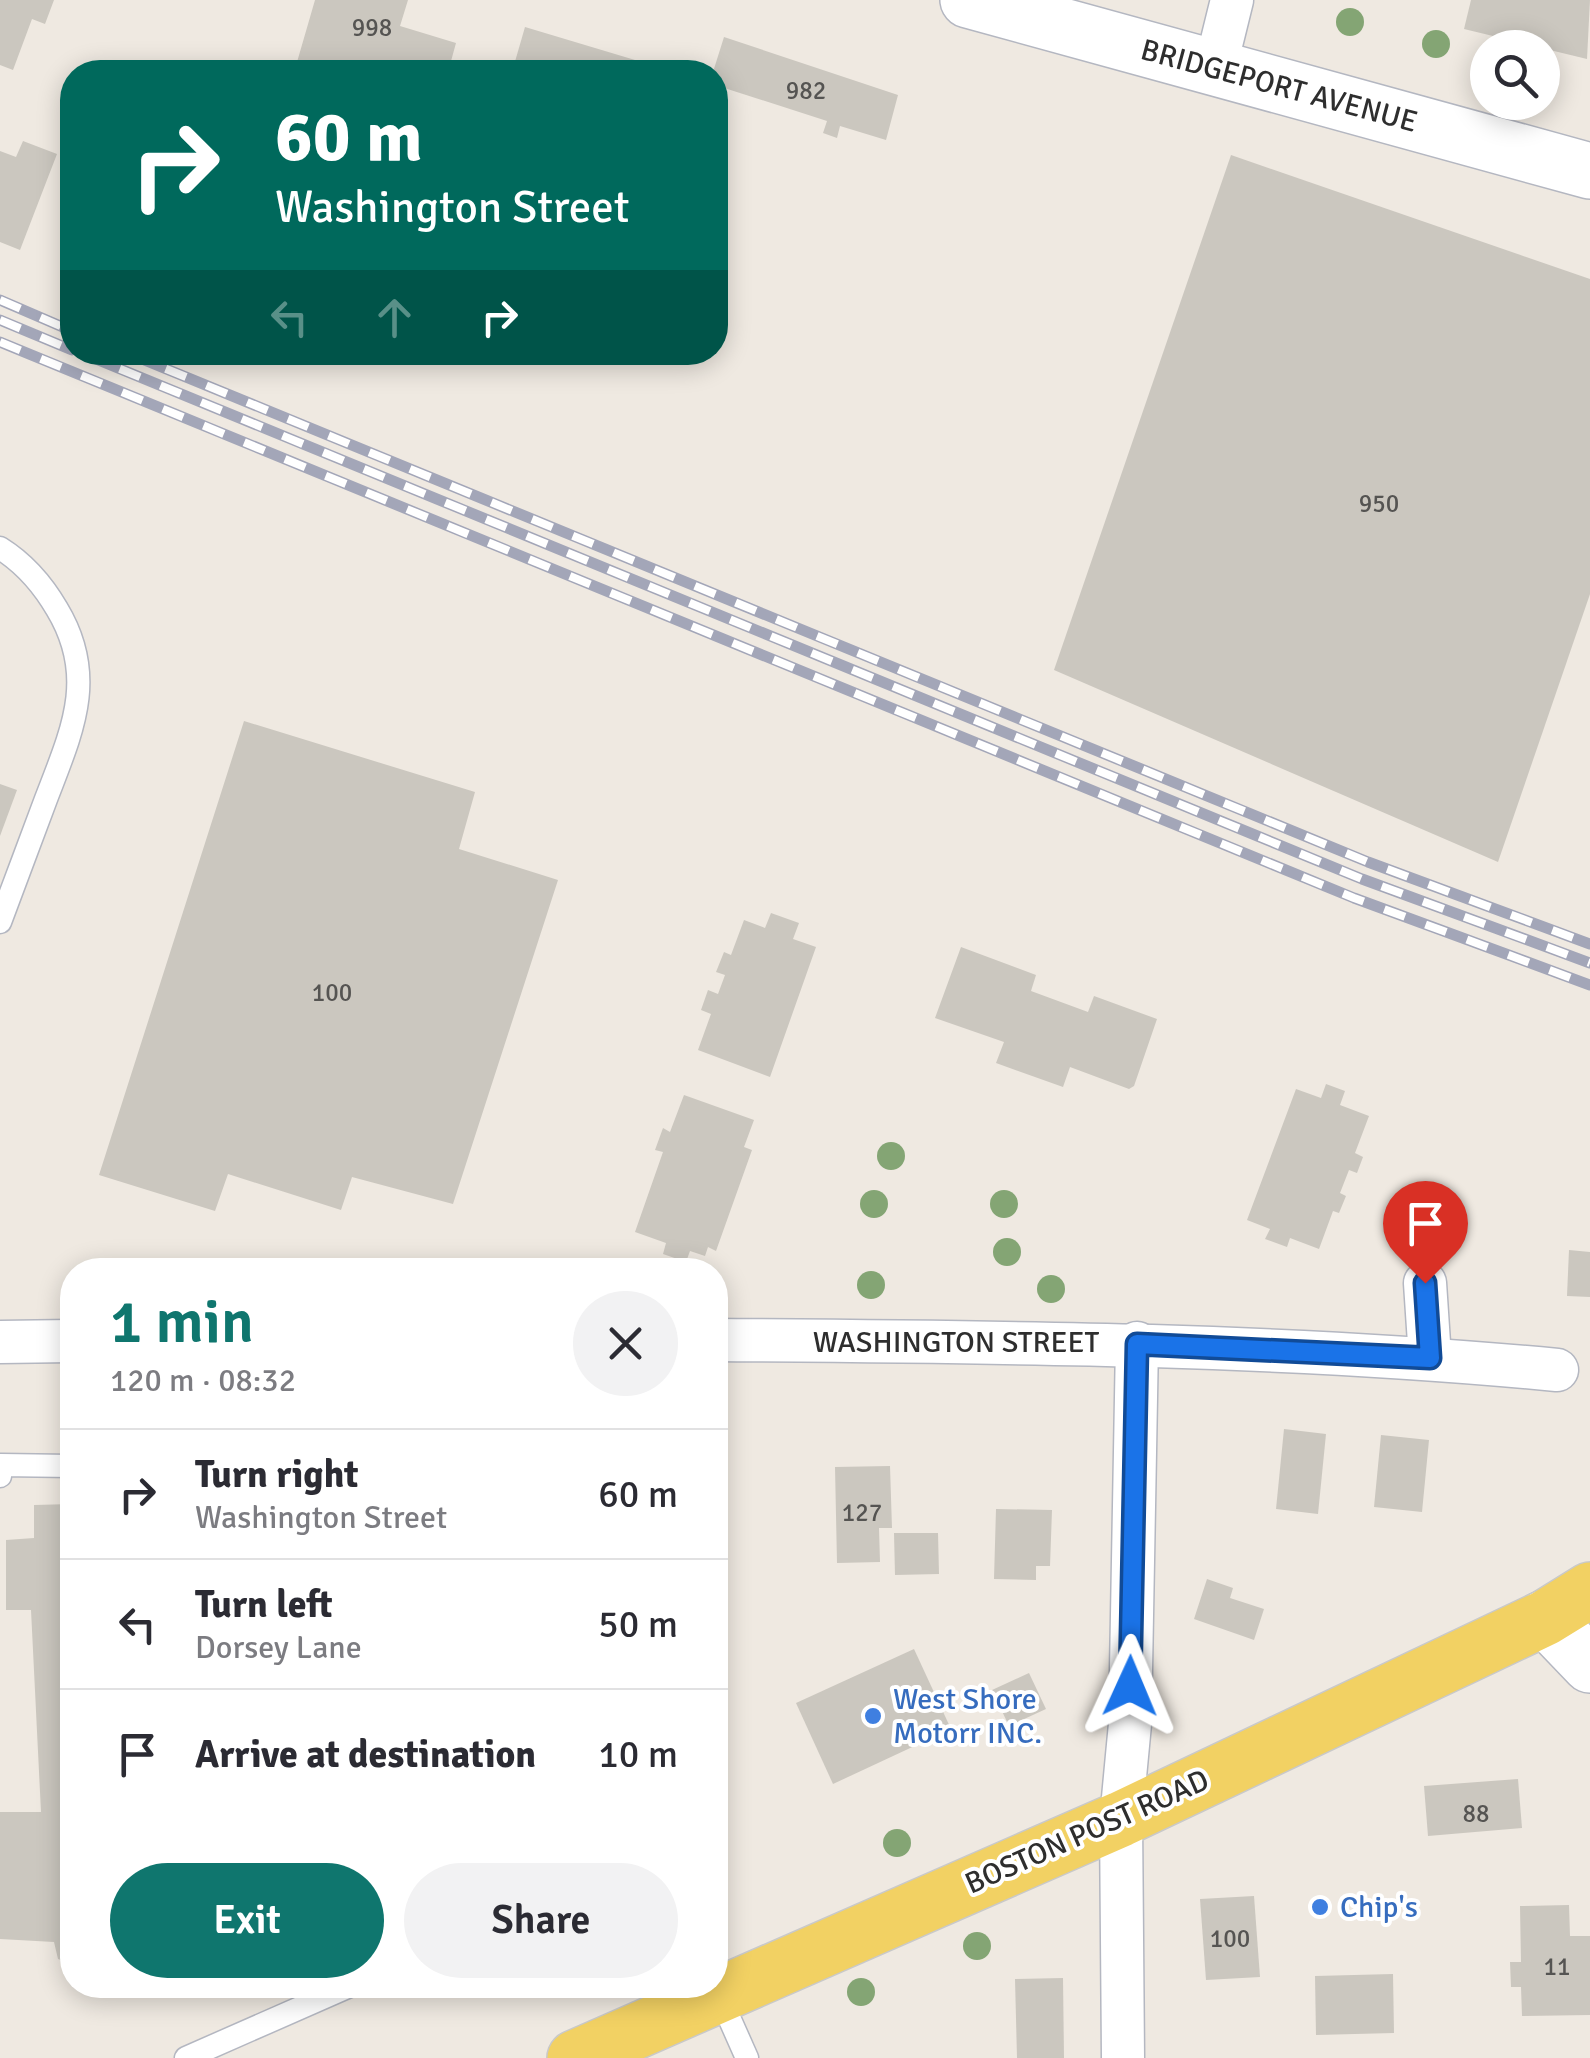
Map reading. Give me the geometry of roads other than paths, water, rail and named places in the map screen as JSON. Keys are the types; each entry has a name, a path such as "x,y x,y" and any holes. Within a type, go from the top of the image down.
{"main road":[{"name":"BRIDGEPORT AVENUE","path":"968,0 1590,171"},
{"name":"BOSTON POST ROAD","path":"728,1981 1121,1819 1568,1604"},
{"path":"1568,1604 1590,1666"},
{"name":"BOSTON POST ROAD","path":"575,2058 687,1998"}],"street":[{"path":"1215,69 1232,0"},
{"path":"1425,1283 1430,1358"},
{"name":"WASHINGTON STREET","path":"728,1340 1137,1344 1430,1358 1557,1370"},
{"path":"0,1342 60,1341"},
{"path":"1124,2058 1121,1819 1130,1724 1137,1344"}],"lane":[{"path":"0,548 18,559 50,596 74,636 80,678 70,736 0,922"},
{"path":"0,1476 2,1465 60,1466"},
{"path":"186,2058 322,1998"},
{"path":"687,1998 747,2058"}],"railway":[{"path":"0,300 60,326"},
{"path":"0,320 60,345"},
{"path":"0,342 1354,898 1590,985"},
{"path":"111,365 1362,879 1590,963"},
{"path":"157,365 1368,862 1590,944"}],"place":[{"name":"West Shore Motorr INC.","path":"873,1716"},
{"name":"Chip's","path":"1320,1907"}]}
